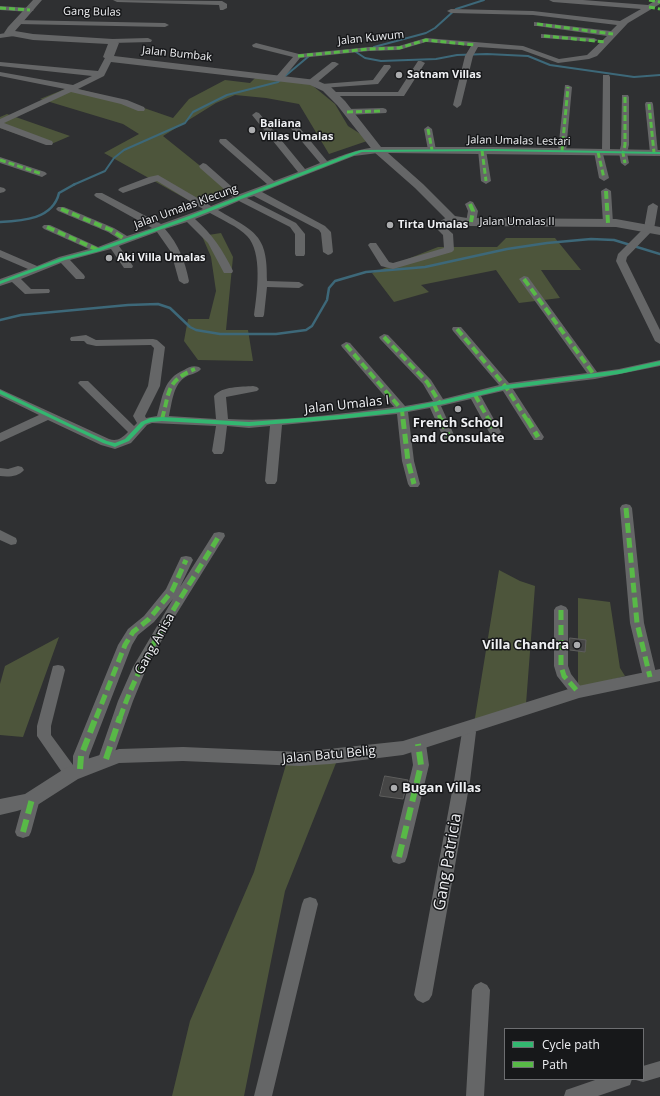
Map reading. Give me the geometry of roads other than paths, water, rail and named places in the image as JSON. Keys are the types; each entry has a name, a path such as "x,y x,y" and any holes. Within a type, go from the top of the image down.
{"street":[{"path":"11,34 9,31 38,0"},
{"path":"117,0 222,3 222,8"},
{"path":"553,0 649,4"},
{"name":"Jalan Kuwum","path":"298,56 404,47 426,40 529,49 560,61 591,56 623,24 649,4 660,3"},
{"path":"0,8 41,14"},
{"path":"451,11 533,13 623,24"},
{"name":"Gang Bulas","path":"18,22 165,25"},
{"path":"537,24 614,34"},
{"path":"0,36 11,34 33,37 112,41 148,40"},
{"path":"544,36 606,42"},
{"path":"0,122 74,89 101,74 114,43 112,41"},
{"path":"256,45 298,56 279,78"},
{"path":"456,105 469,56 475,45"},
{"name":"Jalan Bumbak","path":"109,58 312,82 322,86 333,94 378,150"},
{"path":"333,94 401,94 421,63"},
{"path":"0,64 101,74"},
{"path":"312,82 335,64"},
{"path":"322,86 375,82 387,67"},
{"path":"0,74 74,89 124,102 141,109"},
{"path":"604,178 602,152 606,77"},
{"path":"562,151 568,87"},
{"path":"624,158 625,97"},
{"path":"649,104 657,153"},
{"path":"347,112 383,111"},
{"path":"256,115 303,173"},
{"path":"291,123 325,164"},
{"path":"0,125 49,143"},
{"path":"428,129 432,150"},
{"path":"223,140 273,184"},
{"path":"373,245 385,264 393,266 449,250 448,234 438,225 451,218 443,212 419,186 378,150"},
{"name":"Jalan Umalas Lestari","path":"378,150 602,152 624,158 657,153"},
{"name":"Jalan Umalas Klecung","path":"0,283 63,259 98,250 188,218 352,154 378,150"},
{"path":"482,150 486,181"},
{"path":"0,160 42,174"},
{"path":"203,166 238,198 293,225 300,234 300,254"},
{"path":"123,190 148,180 158,178 253,236 260,256 263,284 259,315"},
{"path":"606,191 608,223"},
{"path":"254,192 322,228 326,232 328,252"},
{"path":"99,195 159,228 171,241 176,250 184,281"},
{"path":"470,204 473,211 471,222"},
{"path":"653,206 654,230 637,242 622,256 621,261 660,341"},
{"path":"61,209 111,230 126,240"},
{"path":"188,218 210,237 228,271"},
{"name":"Jalan Umalas II","path":"451,218 471,222 608,223 654,230"},
{"path":"47,227 98,250"},
{"path":"113,244 128,266"},
{"path":"0,254 36,269"},
{"path":"63,259 80,276"},
{"path":"14,278 28,292 45,291"},
{"path":"524,279 595,376"},
{"path":"263,284 299,285"},
{"path":"457,329 506,386 538,437"},
{"path":"384,337 427,382 449,437"},
{"path":"0,392 105,442 115,444 127,440 143,423 139,416 154,386 160,347 159,345 152,342 96,343 91,342 86,338 75,339"},
{"path":"346,345 402,410 408,461 414,484"},
{"name":"Jalan Umalas I","path":"143,423 150,420 162,419 222,423 276,423 402,410 437,404 506,386 595,376 660,363"},
{"path":"162,419 172,383 181,375 195,369"},
{"path":"84,383 134,432"},
{"path":"218,451 222,423 220,400 221,394 253,389"},
{"path":"475,394 495,432"},
{"path":"0,438 35,420 48,416"},
{"path":"271,481 276,423"},
{"path":"0,472 9,473 18,470"},
{"path":"626,508 638,623 655,676"},
{"name":"Gang Anisa","path":"106,759 120,714 140,668 160,631 219,536"},
{"path":"76,772 125,645 133,632 149,619 172,591 186,560"},
{"path":"561,610 561,666 564,676 578,692"},
{"path":"58,670 44,726 44,736 76,772"},
{"name":"Jalan Batu Belig","path":"0,807 17,804 32,799 76,772 106,759 133,755 183,754 300,759 403,748 578,692 655,676"},
{"name":"Gang Patricia","path":"423,995 462,781 469,732 467,728"},
{"path":"399,857 421,765 418,744"},
{"path":"23,832 32,799"},
{"path":"263,1096 310,904"},
{"path":"474,1096 481,990"},
{"path":"644,1074 660,1069"},
{"path":"573,1096 594,1092 621,1080"}],"waterway":[{"path":"374,47 426,33 435,28 456,9 484,0"},
{"path":"353,50 365,58 381,61 436,59 457,55 487,54 528,56 550,65 634,77 660,75"},
{"path":"74,185 105,171 114,158 124,150 185,123 193,112 227,95 278,82 309,56"},
{"path":"0,222 18,221 36,217 44,213 56,202 59,193 74,185"},
{"path":"0,320 21,315 128,305 158,304 170,308 190,327 196,330 220,334 276,334 306,330 312,326 327,300 329,288 335,281 366,272 425,267 507,249 547,243 591,239 614,240 660,254"}],"place":[{"name":"Satnam Villas","path":"399,75"},
{"name":"Baliana Villas Umalas","path":"252,130"},
{"name":"Tirta Umalas","path":"390,225"},
{"name":"Aki Villa Umalas","path":"109,258"},
{"name":"French School and Consulate","path":"458,409"},
{"name":"Villa Chandra","path":"577,645"},
{"name":"Bugan Villas","path":"394,788"}]}
